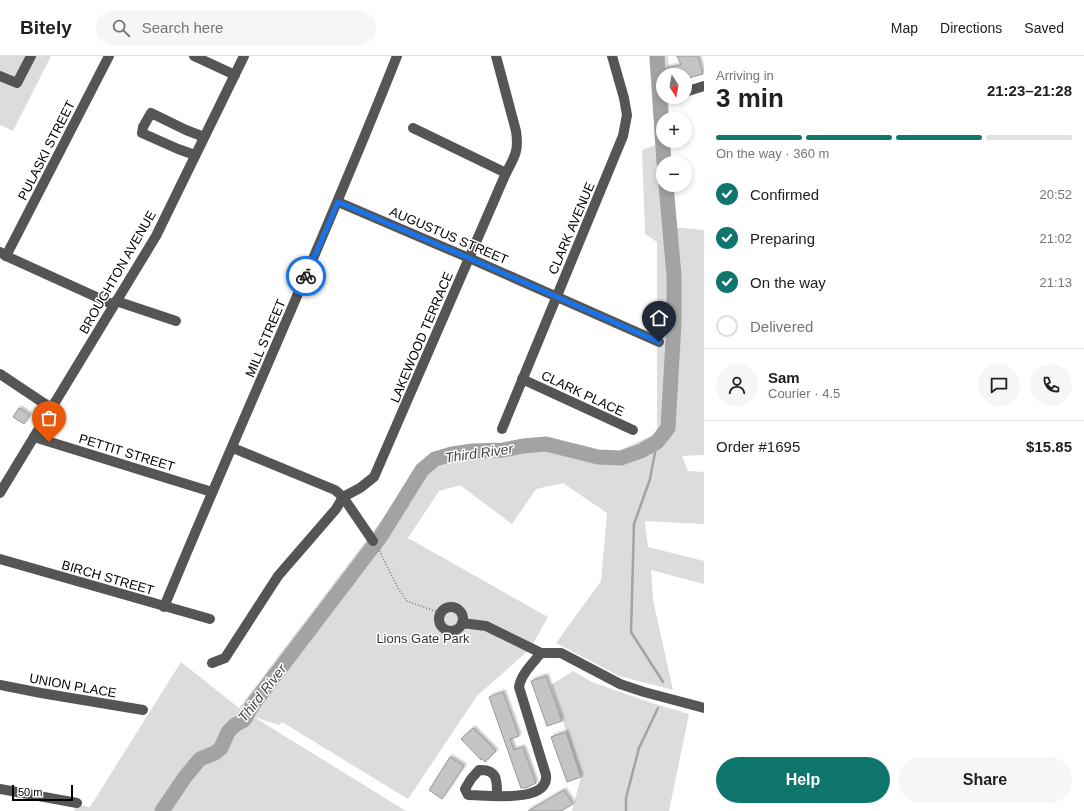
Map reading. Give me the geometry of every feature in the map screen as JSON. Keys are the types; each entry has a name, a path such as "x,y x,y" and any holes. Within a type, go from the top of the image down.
{"street":[{"path":"0,76 17,83 31,56"},
{"name":"PULASKI STREET","path":"3,254 109,56"},
{"path":"194,56 235,75"},
{"name":"BROUGHTON AVENUE","path":"0,493 3,482 34,437 156,236 244,56"},
{"name":"MILL STREET","path":"164,607 212,492 233,448 338,202 397,56"},
{"name":"LAKEWOOD TERRACE","path":"343,497 360,488 374,477 506,173 516,155 518,144 516,131 496,56"},
{"name":"CLARK AVENUE","path":"502,429 623,136 627,115 624,98 612,56"},
{"path":"692,90 704,86"},
{"path":"195,155 178,150 142,133 151,113 179,127 204,137"},
{"path":"412,128 506,173"},
{"name":"AUGUSTUS STREET","path":"338,202 659,342"},
{"path":"3,254 115,303 176,321"},
{"path":"0,374 51,408"},
{"name":"CLARK PLACE","path":"522,379 633,430"},
{"name":"PETTIT STREET","path":"34,437 212,492"},
{"path":"233,448 334,490 343,497 375,544"},
{"path":"212,663 225,658 248,626 278,576 336,509 343,497"},
{"name":"BIRCH STREET","path":"0,559 210,619"},
{"path":"446,608 454,608 460,612 463,619 462,623 454,630 446,630 440,625 440,613 446,608"},
{"path":"462,623 486,626 541,653 561,653 620,684 704,708"},
{"path":"497,796 524,796 534,793 546,782 546,775 519,687 520,681 524,674 541,653"},
{"name":"UNION PLACE","path":"0,685 143,710"},
{"path":"0,789 77,803"}],"path":[{"path":"375,544 399,590 407,601 440,613"}],"green space":[{"path":"0,56 51,56 13,131 0,125"},
{"path":"649,56 668,56 669,68 656,68 656,104 669,104 669,112 656,112 656,145"},
{"name":"Lions Gate Park","path":"656,145 656,148 670,148 670,156 656,156 656,192 671,192 671,227 704,230 704,455 682,456 688,471 704,472 704,524 645,521 648,547 704,561 704,584 651,570 653,600 673,690 619,676 556,643 601,581 607,513 563,483 536,489 512,524 460,485 439,491 408,538 548,617 530,649 477,696 408,799 282,722 279,725 254,717 406,811 74,811 77,805 90,807 181,662 239,708 431,455 542,437 612,454 657,433 657,242 645,234 642,150"},
{"path":"573,671 592,682 689,714 669,811 572,811 581,777 551,685"}],"building":[{"path":"677,56 698,56 703,74 692,77 692,68 666,68 681,65"},
{"path":"19,408 30,415 24,424 13,417"},
{"path":"546,676 562,721 547,726 531,681"},
{"path":"503,692 519,736 510,739 514,750 523,747 536,783 526,788 521,788 489,697"},
{"path":"473,728 496,751 485,762 482,758 481,760 461,739"},
{"path":"566,732 581,777 567,782 551,737"},
{"path":"450,757 464,766 442,799 429,790"},
{"path":"564,790 573,804 561,811 528,811"}],"waterway":[{"name":"Third River","path":"657,56 664,156"},
{"name":"Third River","path":"162,811 185,777 200,759 215,753 221,748 228,732 235,725 244,720 254,703 381,536 422,470 435,459 452,454 473,451 503,450 546,444 598,457 621,458 641,451 657,442 668,428 674,323 674,276 667,192"},
{"path":"657,442 650,479 634,524 631,632 663,682"},
{"path":"626,811 626,798 639,748 658,708"}],"way so far":[{"path":"49,442 212,492 233,448 306,276"}],"route":[{"path":"306,276 338,202 659,342"}]}
